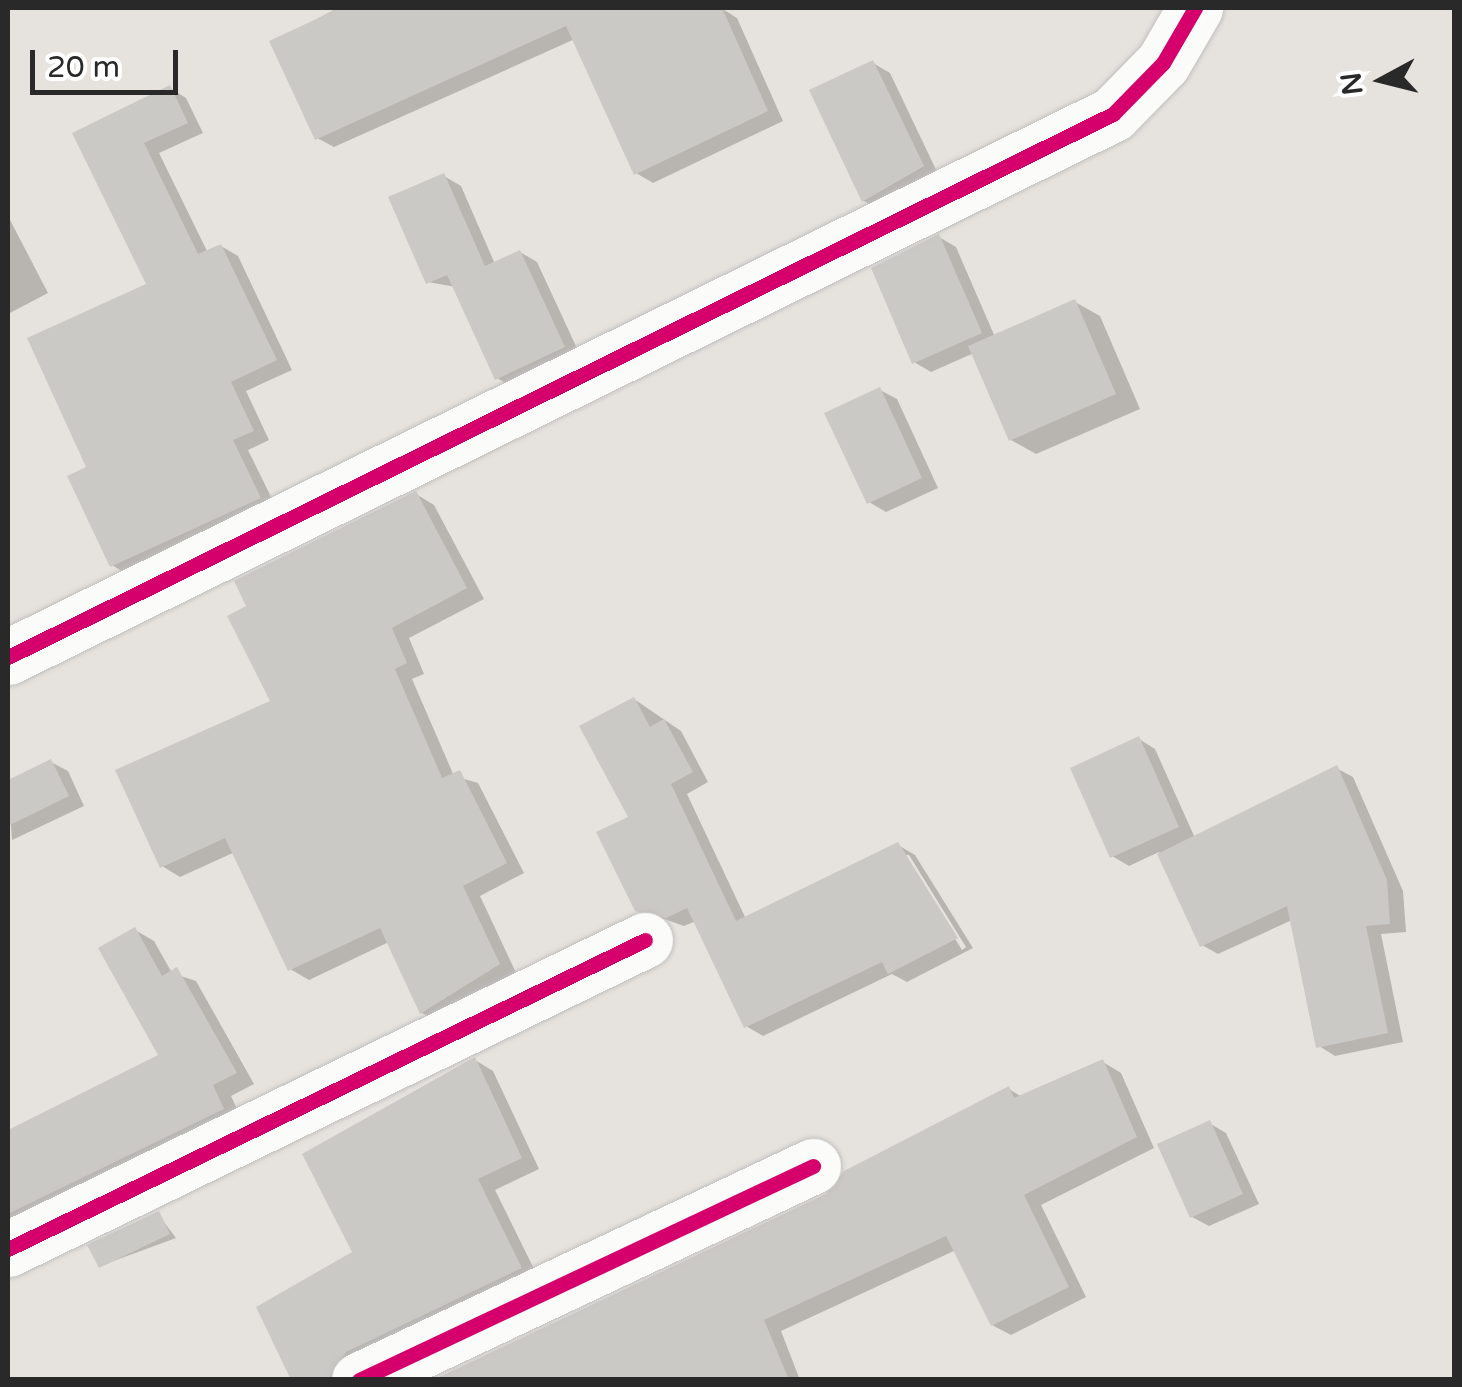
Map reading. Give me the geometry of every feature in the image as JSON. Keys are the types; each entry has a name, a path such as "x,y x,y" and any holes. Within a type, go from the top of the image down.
{"street":[{"path":"8,656 1113,114 1162,63 1194,8"},
{"path":"8,1250 646,940"},
{"path":"359,1380 812,1166"}],"building":[{"path":"340,8 722,8 768,111 634,175 566,26 315,140 269,41"},
{"path":"873,60 924,166 862,202 809,90"},
{"path":"170,85 188,123 144,143 198,254 221,244 277,360 231,382 254,431 233,440 261,498 110,567 67,476 86,467 27,338 146,284 72,133"},
{"path":"444,173 485,266 520,250 565,347 495,380 447,275 426,284 388,197"},
{"path":"939,234 982,333 912,364 871,268"},
{"path":"1075,299 1116,394 1009,441 968,346"},
{"path":"880,387 922,478 867,504 824,413"},
{"path":"416,491 467,588 392,628 407,663 395,669 442,778 460,770 507,863 463,886 500,964 420,1014 380,928 288,971 225,838 160,868 115,770 270,701 227,616 246,606 234,581"},
{"path":"634,697 650,727 664,719 693,772 671,784 736,921 898,842 958,938 888,974 882,962 744,1028 687,908 666,918 635,911 596,832 628,817 579,726"},
{"path":"1139,736 1179,827 1110,858 1070,768"},
{"path":"51,759 69,796 8,826 8,780"},
{"path":"1337,765 1387,880 1390,924 1366,926 1388,1033 1316,1048 1287,906 1200,947 1157,854"},
{"path":"135,927 162,976 177,967 237,1073 213,1085 224,1109 8,1214 8,1130 158,1055 98,948"},
{"path":"475,1057 522,1158 478,1179 522,1268 346,1352 328,1380 291,1380 256,1307 352,1252 302,1154"},
{"path":"1103,1059 1137,1137 1024,1195 1069,1287 991,1326 946,1236 764,1320 789,1380 433,1380 826,1194 844,1171 1009,1086 1014,1098"},
{"path":"1210,1120 1243,1194 1190,1218 1157,1144"},
{"path":"159,1211 170,1234 99,1268 87,1245"}],"cycle path":[{"path":"8,657 1113,114 1163,63 1195,8"},
{"path":"8,1249 645,940"},
{"path":"359,1380 813,1166"}]}
